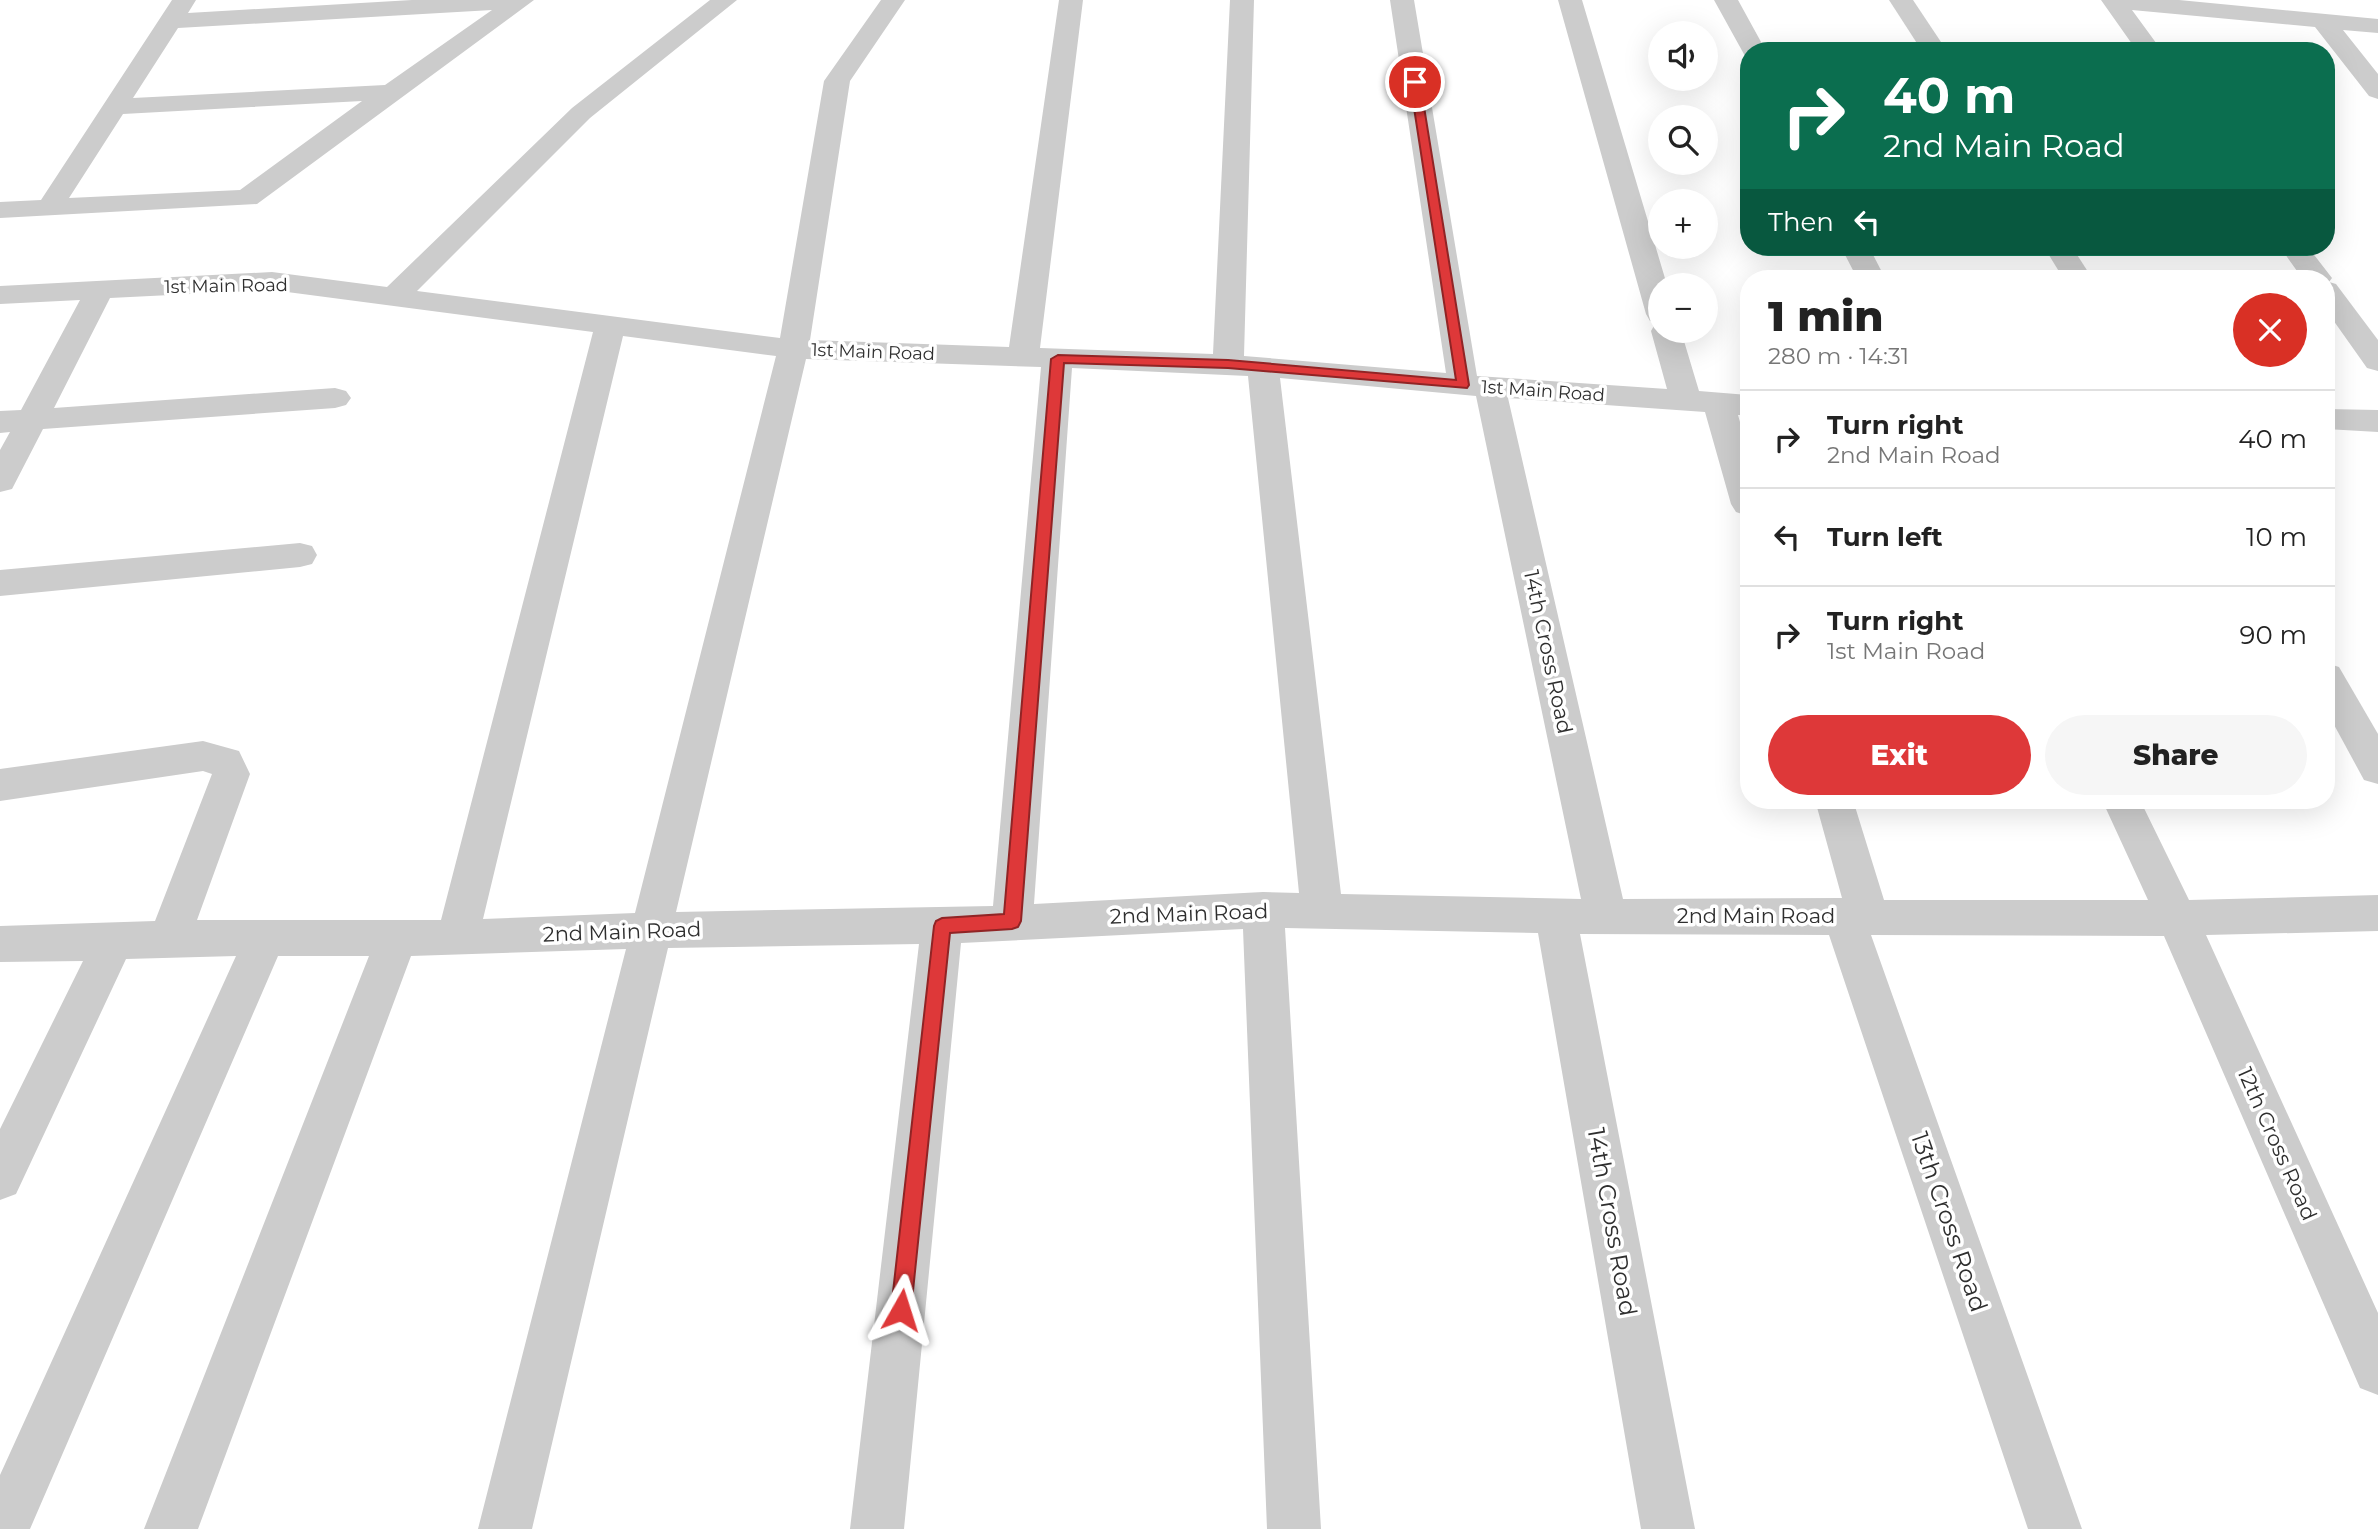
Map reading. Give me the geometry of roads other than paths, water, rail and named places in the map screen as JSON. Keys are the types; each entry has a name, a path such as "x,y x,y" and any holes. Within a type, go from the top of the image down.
{"street":[{"path":"394,297 581,113 725,0"},
{"path":"505,1529 793,349 837,81 893,0"},
{"path":"1012,921 1040,359 1071,0"},
{"path":"1242,0 1245,366 1322,912"},
{"name":"14th Cross Road","path":"1402,0 1477,386 1606,917"},
{"path":"1570,0 1649,273"},
{"path":"1726,0 1749,42"},
{"path":"1901,0 1929,42"},
{"path":"50,207 177,10 521,1"},
{"path":"0,210 247,198 521,1"},
{"path":"2114,1 2378,26"},
{"path":"2114,1 2144,42"},
{"path":"2323,22 2378,91"},
{"path":"114,107 391,92"},
{"name":"1st Main Road","path":"0,295 272,281 793,349 1245,366 1734,405"},
{"path":"0,481 100,290"},
{"path":"2335,302 2378,362"},
{"path":"457,939 610,326"},
{"path":"1669,343 1686,402"},
{"path":"0,422 334,398"},
{"path":"1734,405 1740,448"},
{"path":"2335,419 2378,421"},
{"path":"0,583 300,555"},
{"path":"2335,693 2378,769"},
{"path":"0,785 203,756 225,762 230,774 169,938"},
{"name":"13th Cross Road","path":"1836,809 1856,916 2054,1529"},
{"name":"12th Cross Road","path":"2125,809 2177,918 2378,1370"},
{"path":"1263,910 1294,1529"},
{"name":"2nd Main Road","path":"0,944 169,938 457,939 650,930 942,926 1263,910 1606,917 2177,918 2378,913"},
{"name":"14th Cross Road","path":"1556,915 1668,1529"},
{"path":"877,1529 942,926"},
{"path":"171,1529 397,937"},
{"path":"3,1529 264,940"},
{"path":"0,1178 113,942"}]}
